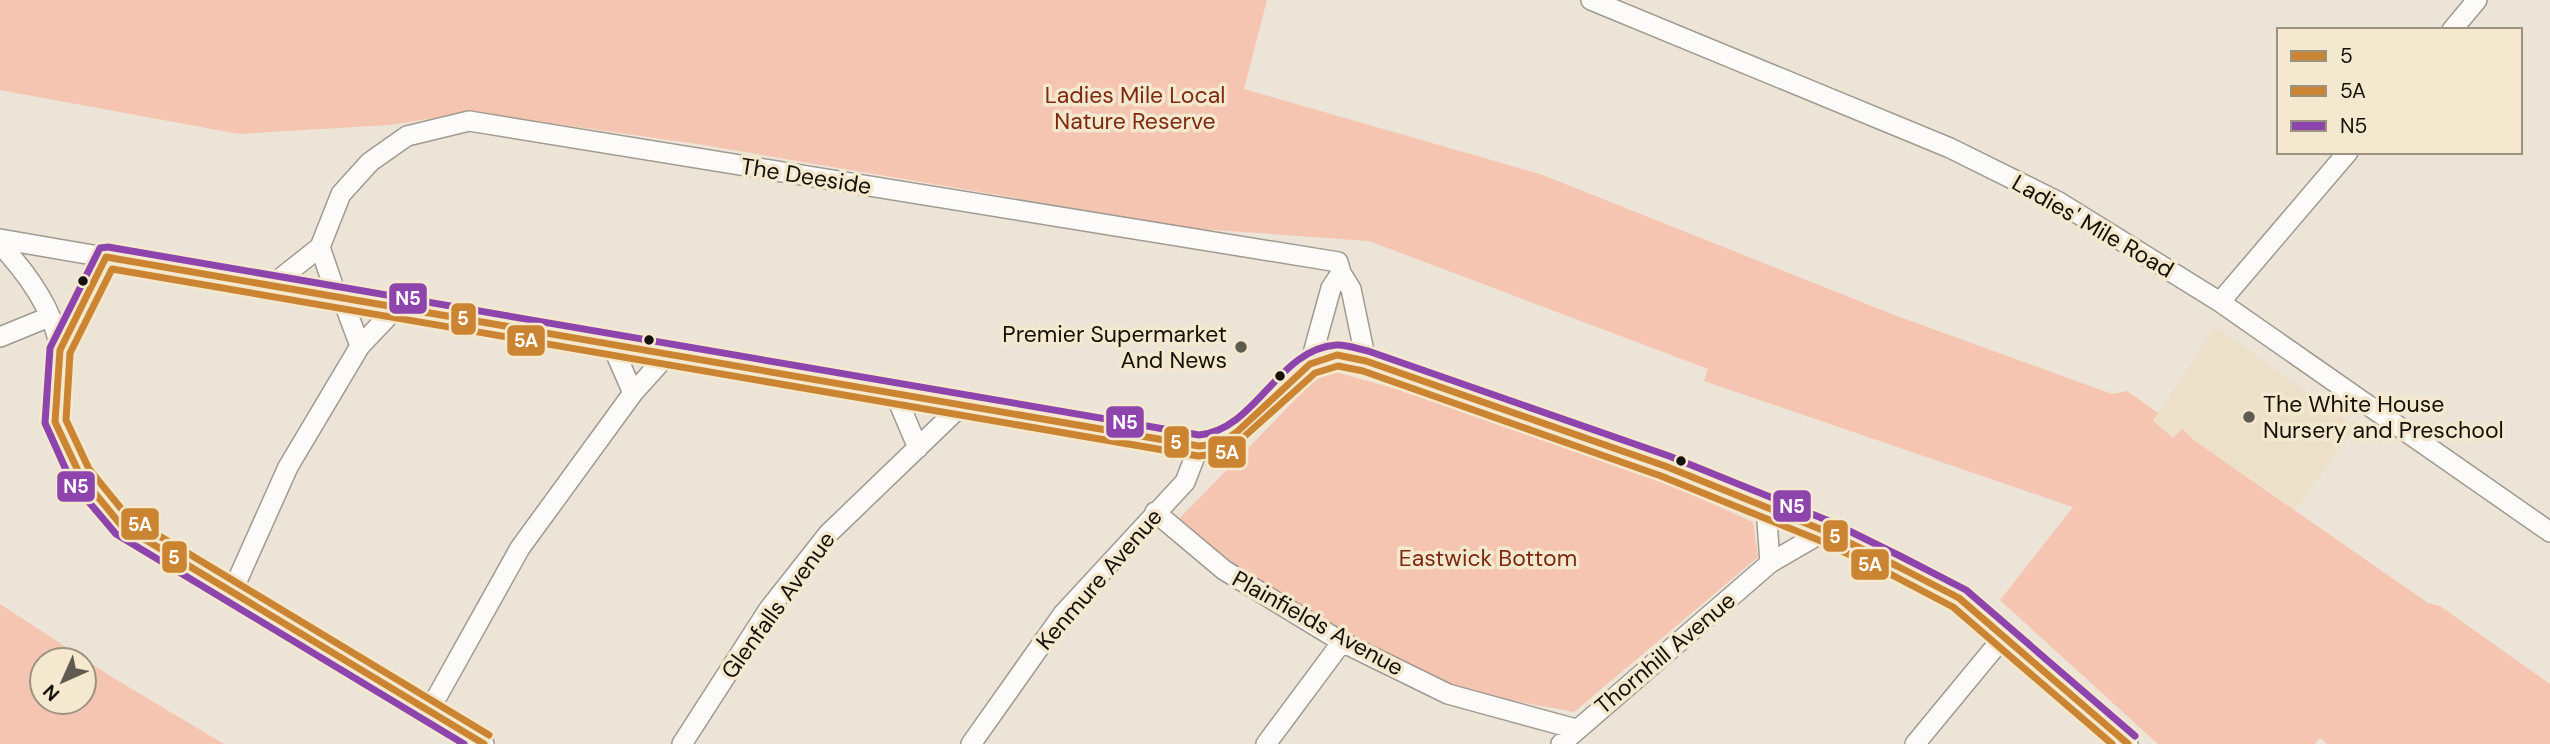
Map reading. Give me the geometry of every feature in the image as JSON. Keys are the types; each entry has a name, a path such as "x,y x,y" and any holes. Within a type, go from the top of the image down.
{"street":[{"name":"Ladies' Mile Road","path":"1591,0 1950,148 2059,202 2220,302 2550,532"},
{"path":"2454,28 2477,0"},
{"name":"The Deeside","path":"320,247 341,194 370,162 407,136 469,121 1338,261 1340,273"},
{"path":"2220,302 2346,154"},
{"path":"0,241 272,285 1199,446 1220,444 1238,432 1310,364 1337,355 1366,361 1665,466 1825,531 1959,598 2005,635 2127,744"},
{"path":"0,241 27,274 49,317 60,350"},
{"path":"272,285 320,247 360,346"},
{"path":"106,257 60,350 55,422 80,475 121,525 233,590 484,744"},
{"path":"1310,364 1331,288 1340,273 1351,289 1366,361"},
{"path":"233,590 288,467 360,346 397,307"},
{"path":"0,337 49,317"},
{"path":"611,343 633,393"},
{"path":"429,710 520,548 633,393 668,353"},
{"path":"895,394 918,448"},
{"name":"Glenfalls Avenue","path":"682,744 769,609 828,534 962,405"},
{"name":"Kenmure Avenue","path":"971,744 1063,614 1185,482 1199,446"},
{"path":"1766,507 1770,563"},
{"name":"Plainfields Avenue","path":"1155,512 1224,570 1342,642 1448,694 1576,729"},
{"name":"Thornhill Avenue","path":"1561,744 1770,563 1825,531"},
{"path":"1915,744 2005,635"},
{"path":"1266,744 1342,642"}],"shaded area":[{"name":"The White House Nursery and Preschool","path":"2215,326 2356,427 2295,509 2195,441 2183,429 2173,438 2153,421"}],"green space":[{"name":"Ladies Mile Local Nature Reserve","path":"0,0 1267,0 1244,89 1540,174 1897,316 2112,394 2127,391 2158,413 2153,421 2173,438 2182,429 2195,441 2428,603 2440,606 2550,684 2550,744 2327,744 2320,738 2315,744 2158,744 2000,600 2073,507 1704,381 1708,369 1369,241 1200,229 697,144 474,112 389,125 239,134 0,90"},
{"name":"Eastwick Bottom","path":"1325,369 1467,409 1669,484 1753,522 1758,557 1574,712 1490,696 1444,683 1339,631 1239,567 1176,522"},
{"path":"0,604 64,646 28,646 28,716 98,716 98,668 224,744 0,744"}],"transit line":[{"name":"N5","path":"464,744 116,534 71,481 45,423 50,348 100,248 108,247 1199,435 1219,430 1236,419 1298,360 1316,350 1344,345 1669,456 1829,521 1902,557 1966,590 2135,736"},
{"name":"5","path":"484,744 121,525 80,475 55,422 60,350 106,257 1199,446 1220,444 1238,431 1310,364 1337,355 1366,361 1665,466 1825,531 1897,566 1959,598 2128,744"},
{"name":"5A","path":"489,735 128,517 89,469 66,420 70,353 112,269 1198,456 1226,453 1315,373 1338,366 1363,371 1661,476 1821,541 1892,575 1953,607 2112,744"}],"place":[{"name":"Premier Supermarket And News","path":"1241,347"},
{"name":"The White House Nursery and Preschool","path":"2249,417"}]}
